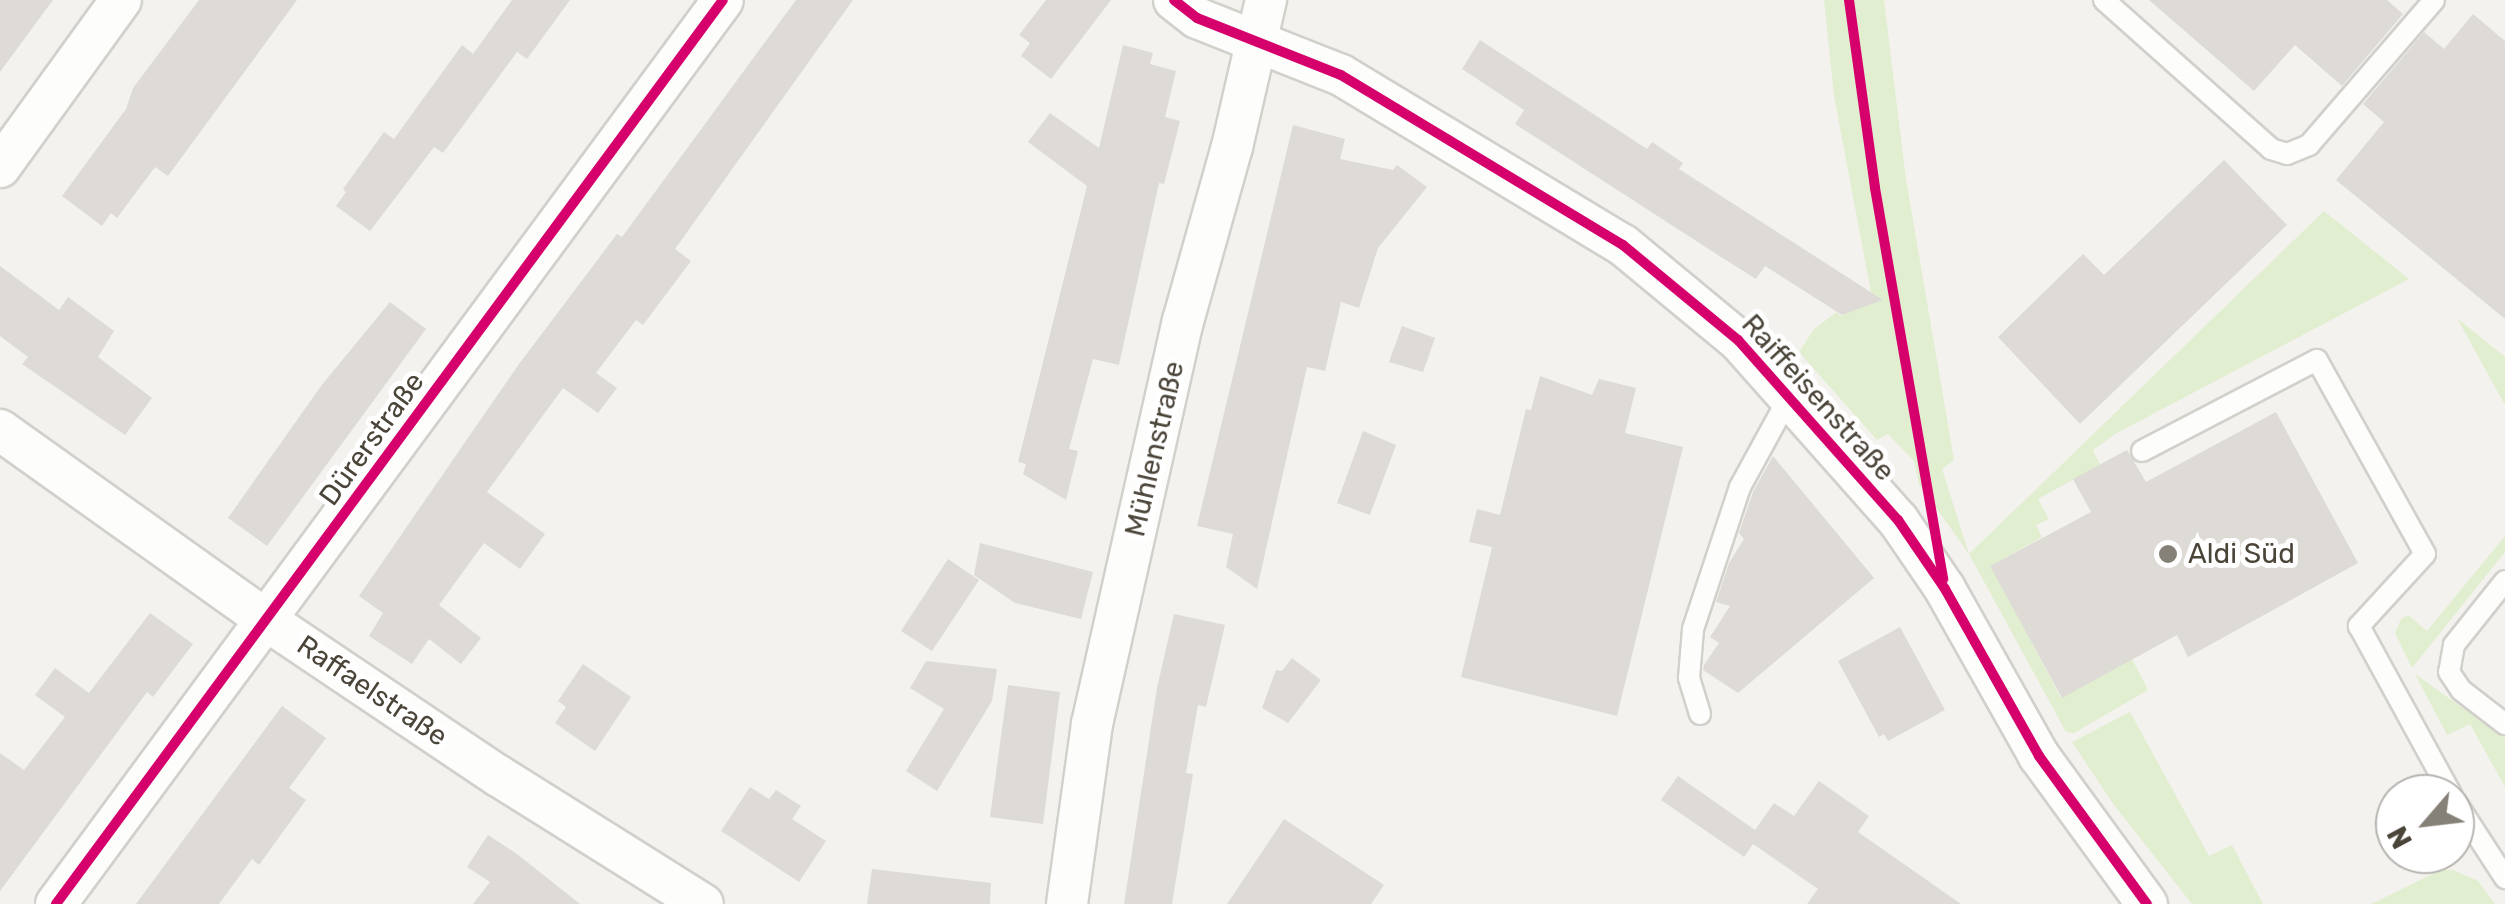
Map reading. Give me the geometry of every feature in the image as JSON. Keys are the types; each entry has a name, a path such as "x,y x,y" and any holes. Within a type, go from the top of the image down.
{"street":[{"path":"0,167 121,0"},
{"name":"Dürerstraße","path":"56,904 724,0"},
{"name":"Raiffeisenstraße","path":"1174,0 1197,18 1341,75 1623,245 1738,340 1898,520 1932,569 2014,718 2147,904"},
{"name":"Mühlenstraße","path":"1067,904 1097,705 1183,321 1259,45 1266,0"},
{"name":"Raffaelstraße","path":"0,430 658,893 703,904"}],"lane":[{"path":"2104,0 2271,150 2287,154 2309,145 2434,0"},
{"path":"2142,451 2317,360 2424,554 2359,626 2440,774"},
{"path":"1700,714 1689,678 1694,629 1740,487 1789,398"},
{"path":"2505,581 2454,646 2449,672 2462,690 2505,724"},
{"path":"2475,832 2505,878"}],"green space":[{"path":"1824,0 1884,0 1906,179 1954,460 1942,469 1969,554 1919,484 1914,461 1888,434 1877,440 1799,352 1814,329 1837,312 1840,316 1873,303 1834,96"},
{"path":"2324,211 2409,279 2115,434 2093,450 2100,465 2038,499 2049,519 2036,525 2042,537 1991,566 2061,698 2132,659 2148,690 2074,733 2066,732 1969,554"},
{"path":"2457,318 2505,357 2505,405"},
{"path":"2505,536 2505,552 2412,668 2395,633 2401,619 2408,615 2427,631"},
{"path":"2415,674 2505,738 2505,787 2470,724 2447,735"},
{"path":"2130,712 2209,856 2232,845 2263,904 2192,904 2114,805 2072,742"},
{"path":"2433,874 2462,874 2478,881 2495,904 2371,904"}],"building":[{"path":"0,0 53,0 0,72"},
{"path":"199,0 297,0 168,176 155,167 117,218 111,213 102,226 62,196 126,109 133,88"},
{"path":"512,0 570,0 527,59 517,52 443,153 434,147 370,231 336,206 346,192 343,189 384,132 394,139 462,45 473,54"},
{"path":"796,0 853,0 675,249 691,261 643,325 636,320 596,373 617,388 598,413 563,388 487,492 545,534 520,569 484,543 439,605 481,638 461,664 429,639 412,664 369,636 383,613 359,596 519,364 617,234 622,237"},
{"path":"1046,0 1111,0 1051,79 1021,56 1030,43 1019,35"},
{"path":"2149,0 2387,0 2403,14 2342,86 2295,45 2254,91"},
{"path":"2473,14 2505,41 2505,319 2336,180 2384,122 2363,104 2424,32 2444,49"},
{"path":"1480,40 1647,149 1652,142 1683,163 1679,169 1883,300 1842,315 1765,266 1756,279 1721,257 1515,124 1524,110 1462,69"},
{"path":"1123,45 1153,53 1150,64 1176,71 1165,117 1180,121 1164,184 1159,183 1119,365 1093,359 1069,449 1078,451 1066,500 1023,474 1026,464 1018,462 1087,186 1028,142 1050,113 1099,148"},
{"path":"1293,125 1345,139 1340,159 1393,170 1397,165 1427,187 1378,248 1359,308 1341,302 1325,371 1307,367 1257,589 1226,567 1233,534 1197,526"},
{"path":"2224,160 2287,225 2080,424 1998,337 2083,254 2104,275"},
{"path":"0,266 59,310 68,297 114,331 98,357 152,398 125,435 22,364 28,357 0,336"},
{"path":"390,302 426,329 267,546 228,518 321,386"},
{"path":"1402,326 1435,338 1423,372 1389,362"},
{"path":"1540,376 1592,395 1599,379 1636,388 1625,433 1683,447 1617,716 1461,677 1492,547 1469,542 1477,509 1500,515 1526,409 1531,410"},
{"name":"Aldi Süd","path":"2276,412 2358,563 2188,657 2177,635 2062,698 1990,566 2091,512 2073,479 2127,450 2146,482"},
{"path":"1363,431 1396,445 1370,515 1337,503"},
{"path":"1773,456 1874,578 1738,693 1703,670 1719,643 1710,637 1730,606 1716,602 1729,563 1744,539 1739,533 1753,492"},
{"path":"980,543 1093,572 1081,619 1015,603 974,575"},
{"path":"948,559 979,580 932,651 901,631"},
{"path":"150,613 193,644 153,697 147,692 0,891 0,753 24,770 65,717 35,695 55,668 89,693"},
{"path":"1174,614 1225,625 1206,707 1198,705 1186,773 1193,774 1172,904 1124,904 1157,688"},
{"path":"1900,627 1945,710 1888,741 1884,734 1879,737 1838,661"},
{"path":"1292,658 1321,680 1288,723 1262,708 1276,670 1282,671"},
{"path":"926,661 997,669 992,701 937,791 906,771 944,709 910,688"},
{"path":"583,664 631,697 595,751 555,723 566,707 558,701"},
{"path":"1008,685 1060,692 1043,824 990,817"},
{"path":"282,706 326,738 289,788 306,800 259,865 252,859 219,904 136,904"},
{"path":"1678,776 1755,830 1774,803 1794,816 1819,781 1869,816 1858,832 1961,904 1807,904 1818,889 1753,844 1744,857 1661,800"},
{"path":"750,787 769,799 776,790 801,806 792,819 826,841 799,882 721,831"},
{"path":"1284,819 1384,885 1371,904 1227,904"},
{"path":"488,835 580,904 473,904 490,882 467,867"},
{"path":"872,869 991,883 990,904 867,904"}],"cycle path":[{"path":"56,904 723,0"},
{"path":"1174,0 1197,18 1341,75 1623,245 1738,340 1898,520 1945,589 2039,756 2147,904"},
{"path":"1849,0 1875,188 1943,579"}],"place":[{"name":"Aldi Süd","path":"2168,554"}]}
